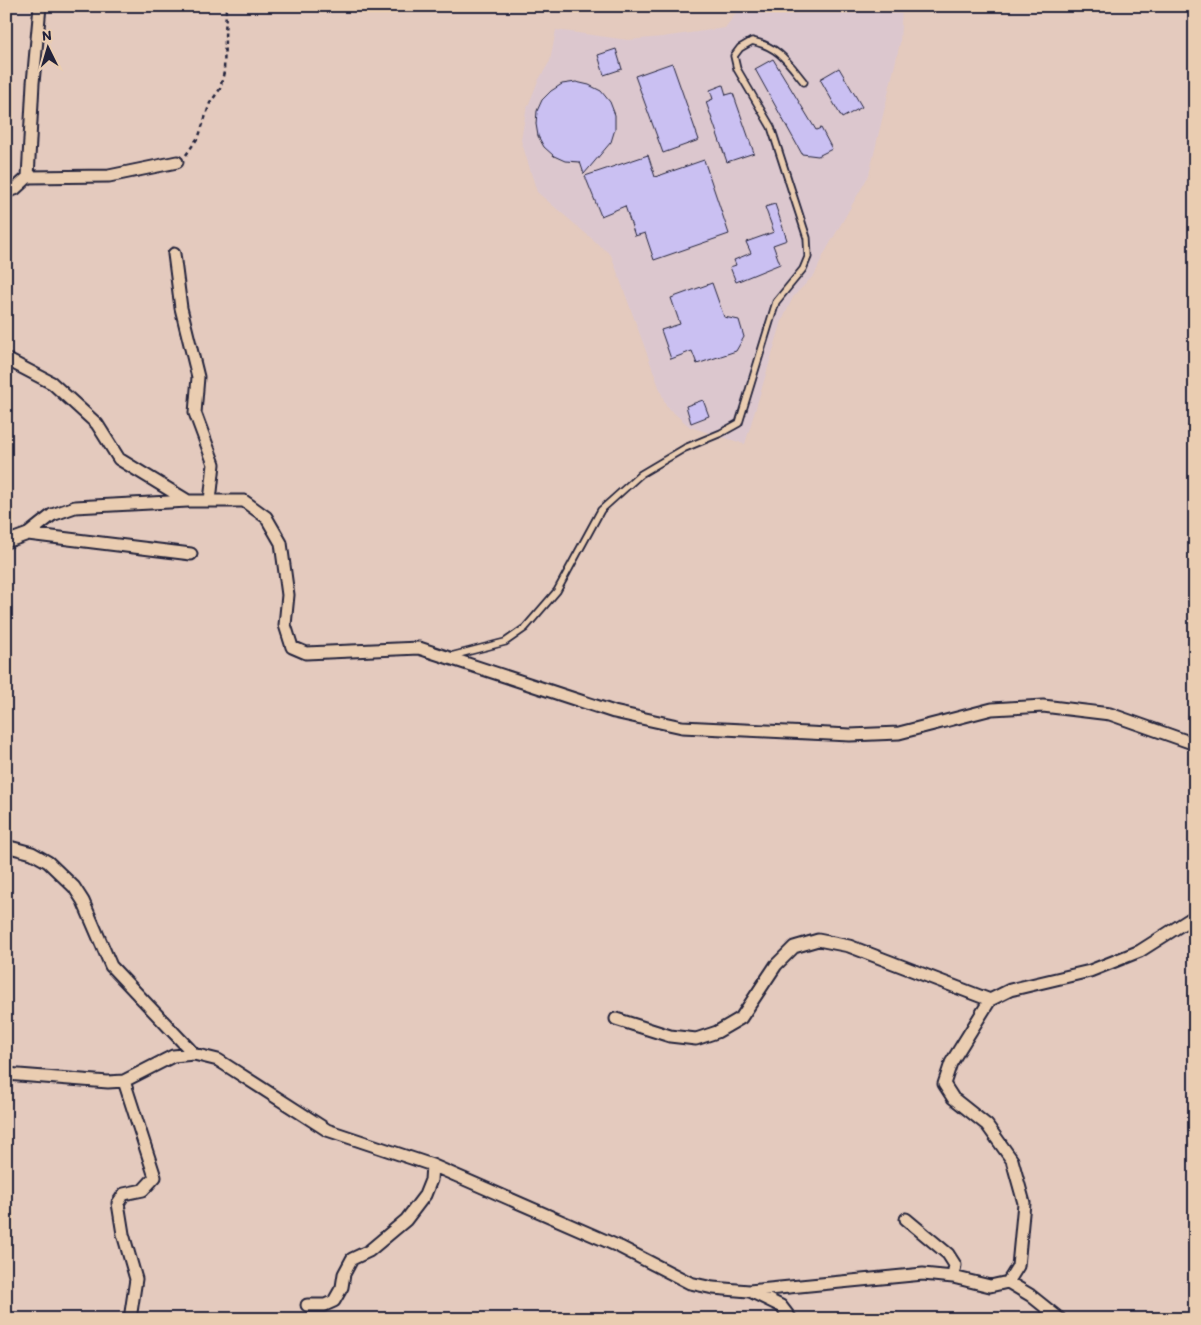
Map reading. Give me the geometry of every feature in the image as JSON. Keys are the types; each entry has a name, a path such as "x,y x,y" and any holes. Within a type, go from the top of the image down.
{"street":[{"path":"28,177 33,83 40,6"},
{"path":"6,192 15,189 28,177 110,176 177,162"},
{"path":"174,254 181,308 196,369 196,413 214,464 210,501"},
{"path":"6,359 52,383 97,424 119,459 188,501"},
{"path":"6,542 28,534 52,515 75,507 188,501 244,501 266,516 282,543 288,595 285,625 292,647 306,653 419,648 449,656 614,712 682,727 850,735 899,733 992,709 1043,706 1110,714 1195,744"},
{"path":"28,534 191,554"},
{"path":"6,846 32,854 48,862 74,887 83,901 111,966 194,1054"},
{"path":"1008,1282 1018,1266 1024,1203 1012,1160 987,1125 953,1098 944,1084 951,1063 990,1000 1010,990 1090,972 1132,954 1195,916"},
{"path":"616,1019 670,1036 696,1039 717,1032 742,1018 776,965 794,947 818,940 850,946 990,1000"},
{"path":"6,1074 108,1082 124,1081 173,1056 194,1054 218,1060 327,1130 432,1165 620,1247 690,1283 713,1288 748,1291 923,1274 953,1277 990,1286 1008,1282 1030,1295 1060,1319"},
{"path":"124,1081 155,1177 143,1190 124,1194 118,1203 123,1234 136,1279 130,1319"},
{"path":"307,1305 325,1305 334,1301 342,1287 344,1274 352,1259 369,1251 406,1220 425,1195 431,1180 432,1165"},
{"path":"906,1219 948,1254 955,1265 953,1277"},
{"path":"748,1291 781,1306 791,1319"}],"lane":[{"path":"449,656 505,642 525,628 558,591 601,510 641,474 685,448 721,433 739,423 776,302 803,269 808,257 806,238 771,127 737,69 734,56 740,48 752,41 765,44 782,54 804,82"}],"path":[{"path":"177,162 190,152 206,119 210,103 220,89 224,72 226,6"}],"shaded area":[{"path":"741,6 902,6 900,43 869,175 824,254 815,274 793,297 782,321 745,444 690,427 666,406 611,255 537,192 521,140 526,111 538,81 550,61 556,30 628,40 662,37 725,28"}],"building":[{"path":"616,49 622,69 604,75 598,55"},
{"path":"773,59 816,130 821,128 832,149 818,156 802,154 755,69"},
{"path":"672,63 699,140 663,153 635,76"},
{"path":"839,68 862,107 842,118 820,79"},
{"path":"576,82 589,85 601,91 610,102 615,115 615,129 611,142 584,174 580,162 565,161 554,156 544,147 538,136 536,124 537,111 542,100 562,84"},
{"path":"723,85 726,95 733,93 754,153 727,162 706,102 713,99 710,90"},
{"path":"648,155 655,177 704,160 729,234 654,260 645,233 635,236 625,206 601,216 585,176"},
{"path":"775,204 787,240 773,245 780,264 736,282 730,267 736,265 734,260 751,253 746,242 774,232 765,207"},
{"path":"712,283 724,317 739,320 744,337 736,351 697,364 692,351 671,359 661,330 680,324 671,298"},
{"path":"703,400 709,416 691,423 686,406"}]}
